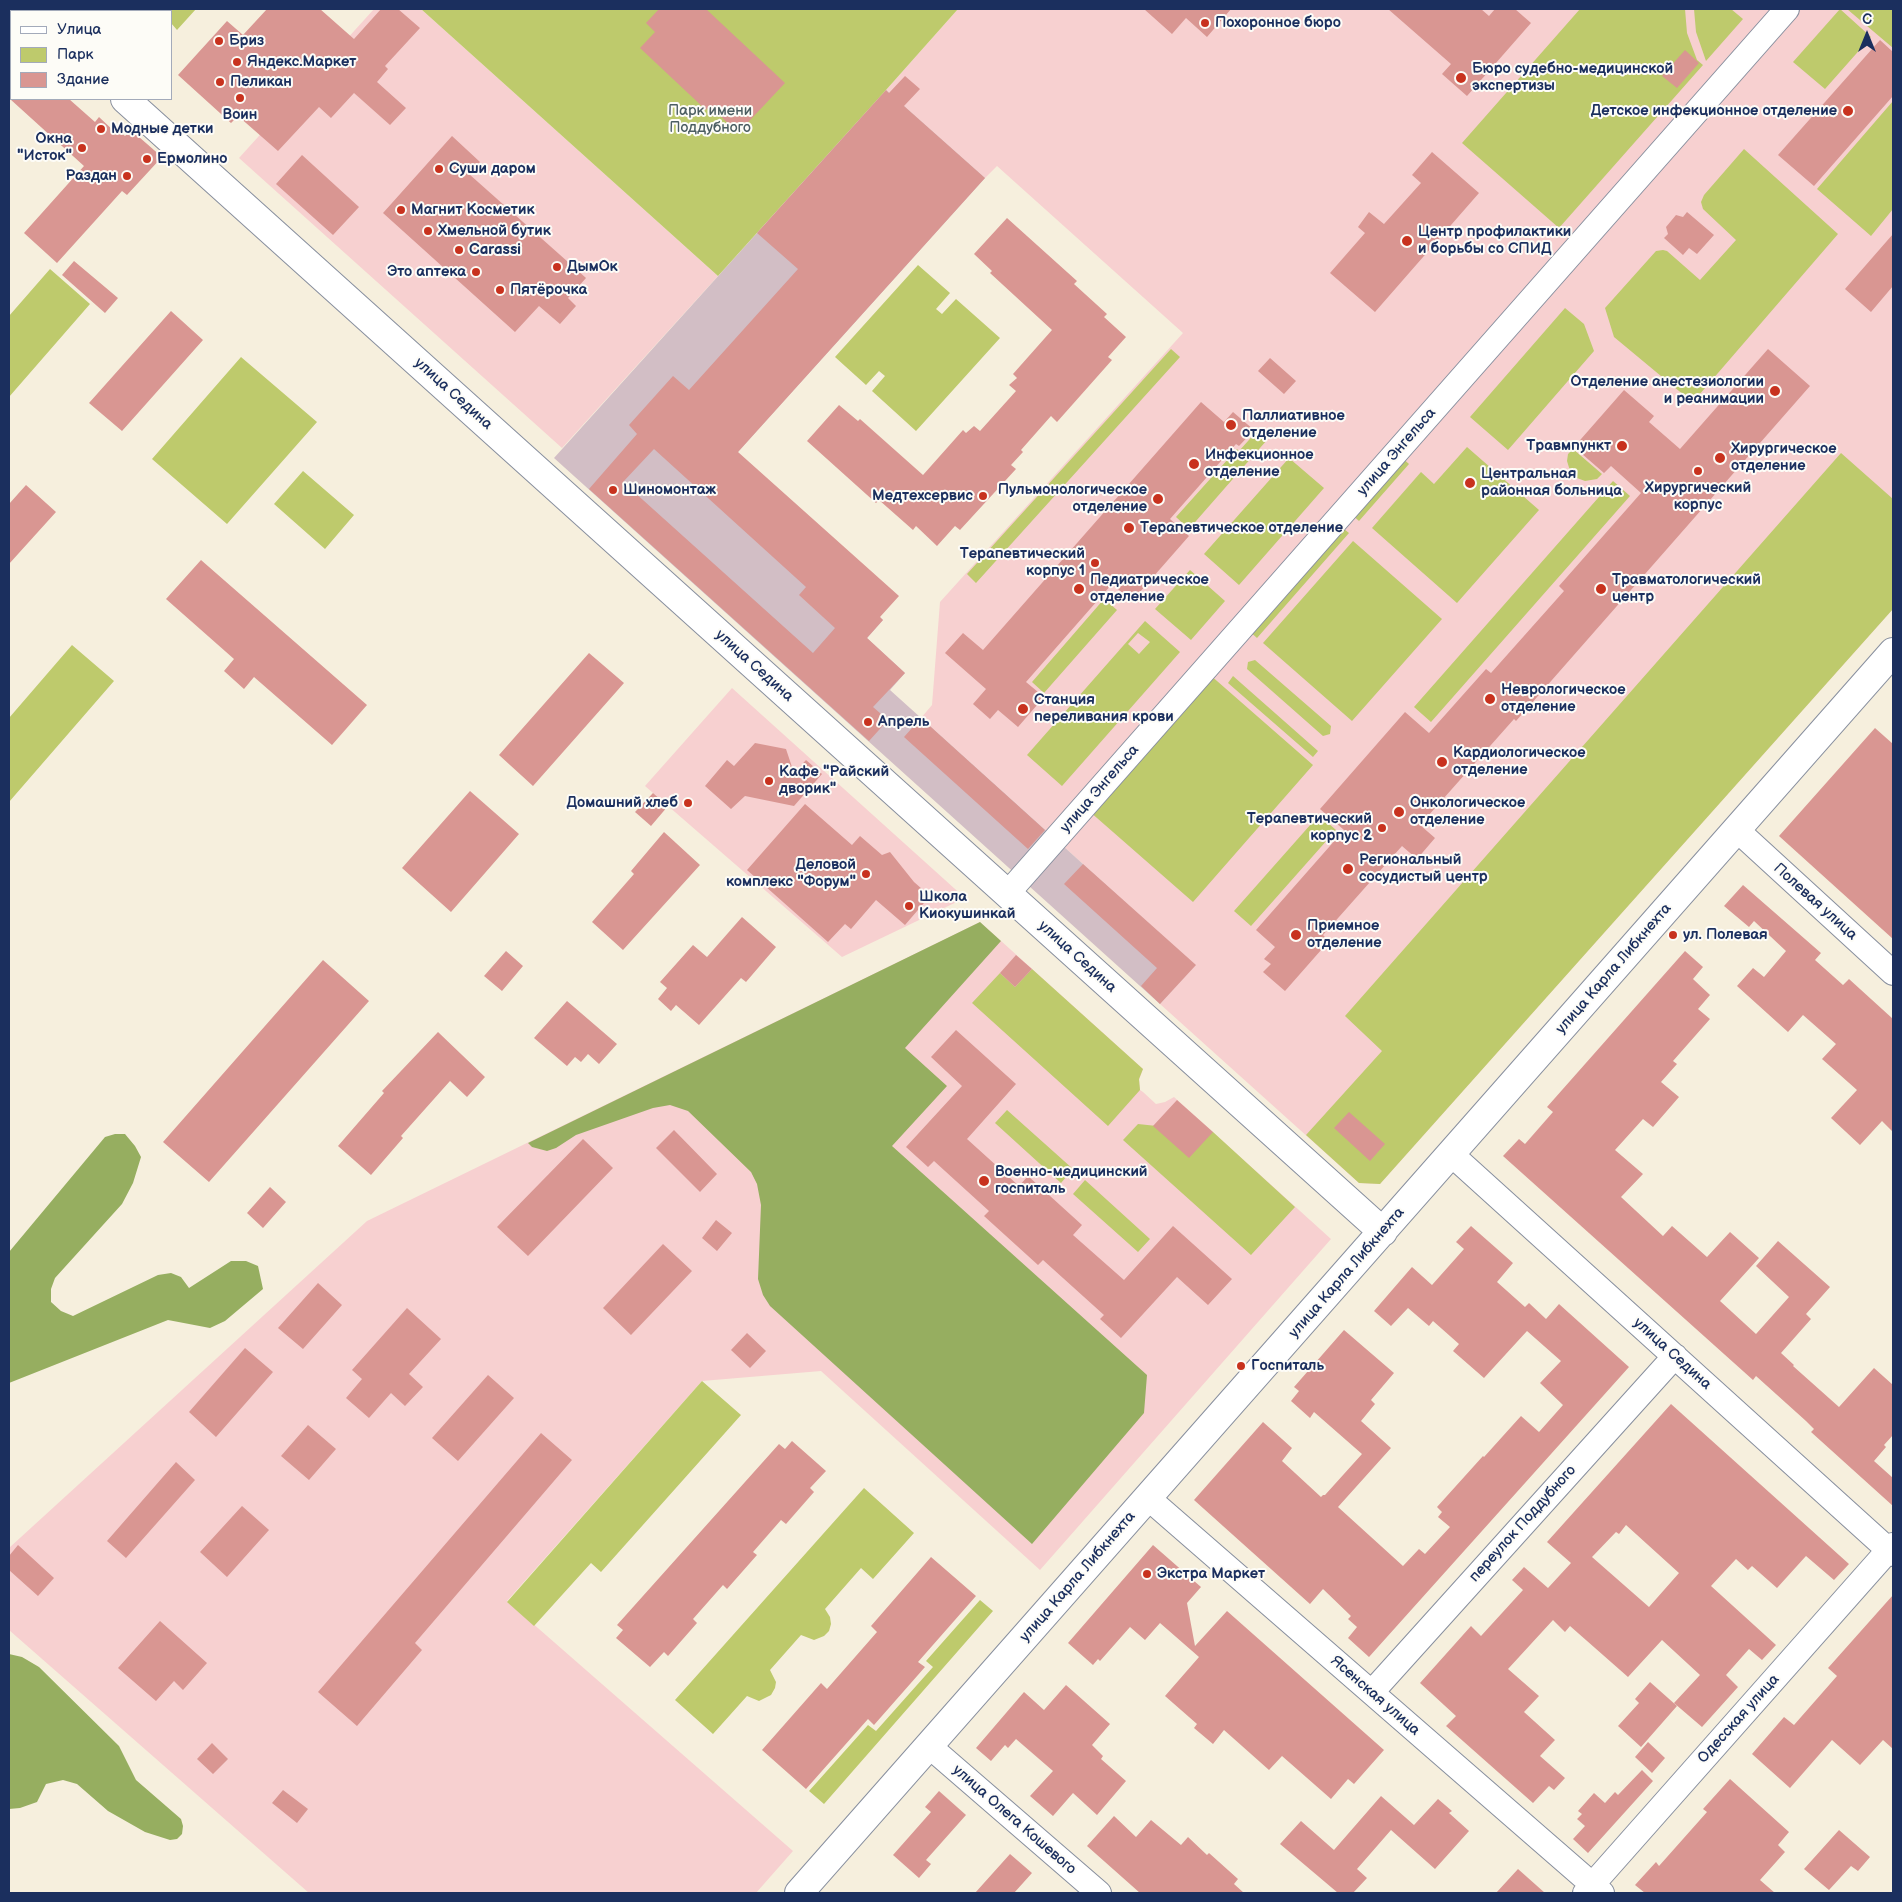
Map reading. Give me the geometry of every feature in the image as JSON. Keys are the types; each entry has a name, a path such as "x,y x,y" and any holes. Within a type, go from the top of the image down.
{"street":[{"name":"улица Энгельса","path":"1007,894 1787,9"},
{"name":"улица Седина","path":"126,100 1383,1232"},
{"name":"улица Карла Либкнехта","path":"799,1893 1893,652"},
{"name":"Полевая улица","path":"1737,830 1893,973"},
{"name":"улица Седина","path":"1452,1154 1892,1549"},
{"name":"переулок Поддубного","path":"1372,1692 1675,1356"},
{"name":"Ясенская улица","path":"1148,1498 1372,1692 1593,1890"},
{"name":"Одесская улица","path":"1593,1890 1892,1549"},
{"name":"улица Олега Кошевого","path":"929,1746 1098,1893"}],"shaded area":[{"path":"74,9 161,10 76,10"},
{"path":"374,9 421,9 718,276 562,448 239,158"},
{"name":"Центральная районная больница","path":"958,9 1893,9 1893,609 1380,1184 1359,1183 1160,1004 1195,965 921,718 932,705 940,602 1183,333 997,166 985,178 886,90"},
{"path":"886,90 985,178 719,473 883,620 867,638 905,673 890,690 1195,965 1160,1004 554,458"},
{"path":"732,688 965,898 842,957 645,786"},
{"path":"980,922 1143,1069 1139,1080 1140,1090 1156,1104 1174,1097 1331,1239 1040,1570 821,1371 702,1381 507,1601 793,1851 756,1893 309,1893 9,1630 9,1548 367,1221"}],"green space":[{"path":"196,9 177,30 172,24 172,10 161,10"},
{"name":"Парк имени Поддубного","path":"421,9 958,9 718,276"},
{"path":"1580,9 1685,9 1687,33 1697,60 1703,65 1559,228 1462,143"},
{"path":"1694,9 1731,9 1743,19 1706,61 1696,32"},
{"path":"1840,9 1871,37 1825,89 1793,62"},
{"path":"1847,9 1893,9 1893,48"},
{"path":"1893,101 1893,209 1871,236 1817,189"},
{"path":"1744,149 1838,234 1699,395 1693,397 1685,396 1614,337 1605,308 1656,251 1667,251 1700,280 1736,240 1703,209 1701,202 1704,195"},
{"path":"918,265 950,293 936,309 942,314 956,299 1000,338 916,431 872,391 885,376 879,371 866,385 835,357"},
{"path":"50,269 90,304 9,397 9,316"},
{"path":"1565,308 1584,324 1594,351 1508,450 1470,417"},
{"path":"1171,349 1180,357 976,583 967,574"},
{"path":"241,357 317,422 227,524 152,459"},
{"path":"1257,431 1267,440 1189,529 1176,517 1237,449 1239,451"},
{"path":"1467,447 1539,510 1457,603 1372,528 1421,472 1434,484"},
{"path":"1573,449 1602,474 1597,479 1585,481 1571,474 1567,461 1568,454"},
{"path":"1841,453 1893,499 1893,609 1380,1184 1359,1183 1306,1135 1382,1051 1345,1016"},
{"path":"1400,456 1409,464 1359,521 1350,513"},
{"path":"1289,458 1324,488 1239,585 1204,554"},
{"path":"303,471 354,515 325,549 274,504"},
{"path":"1613,481 1630,496 1431,722 1414,707"},
{"path":"1340,526 1349,533 1257,638 1248,630"},
{"path":"1353,541 1442,619 1352,721 1263,643"},
{"path":"1190,570 1225,601 1191,640 1155,609"},
{"path":"1104,599 1117,610 1044,693 1032,682"},
{"path":"1145,621 1180,652 1062,786 1027,755","holes":["1138,633 1150,642 1139,654 1128,644"]},
{"path":"72,645 114,681 9,802 9,718"},
{"path":"1255,660 1331,726 1330,734 1323,736 1247,669 1248,662"},
{"path":"1209,674 1313,765 1193,902 1089,811"},
{"path":"1233,676 1318,751 1313,757 1228,683"},
{"path":"1319,815 1336,830 1251,926 1234,911"},
{"path":"980,922 1001,941 905,1048 947,1086 892,1146 1147,1375 1144,1413 1032,1544 770,1306 763,1295 758,1279 761,1205 757,1184 751,1172 688,1111 670,1105 653,1108 576,1135 556,1148 547,1151 532,1147 528,1143"},
{"path":"1032,969 1143,1069 1139,1079 1140,1090 1108,1126 972,1003 1000,973 1015,987"},
{"path":"1007,1110 1073,1169 1061,1183 995,1123"},
{"path":"1138,1124 1213,1132 1295,1207 1251,1255 1123,1140"},
{"path":"125,1134 141,1157 133,1183 122,1204 55,1278 51,1289 51,1302 61,1311 73,1316 158,1275 171,1273 181,1277 189,1288 231,1261 246,1261 258,1266 263,1289 225,1321 210,1328 168,1320 9,1383 9,1252 105,1137"},
{"path":"1085,1180 1150,1239 1138,1252 1073,1194"},
{"path":"702,1381 741,1415 601,1572 591,1563 534,1626 507,1602"},
{"path":"864,1488 914,1533 873,1579 861,1568 825,1609 830,1617 831,1624 829,1631 824,1636 814,1640 801,1635 770,1670 776,1682 771,1695 759,1701 747,1696 713,1734 675,1700"},
{"path":"980,1600 993,1611 824,1804 809,1791 868,1725 876,1731 933,1667 926,1661"},
{"path":"9,1654 22,1657 39,1667 119,1746 136,1780 181,1819 183,1826 182,1834 177,1839 170,1840 145,1832 108,1811 77,1784 63,1780 46,1784 37,1802 20,1808 9,1809"}],"building":[{"path":"267,9 320,9 354,39 381,9 398,9 420,28 385,66 388,69 377,82 406,108 390,125 354,93 331,118 319,107 278,151 238,116 231,123 178,75 227,21 243,35"},
{"path":"659,9 706,9 785,83 738,133 710,106 706,110 640,48 655,32 646,23"},
{"path":"1144,9 1231,9 1207,37 1186,18 1172,34"},
{"path":"1388,9 1481,9 1489,16 1495,9 1515,9 1531,23 1467,96 1442,74 1451,64"},
{"path":"1880,40 1893,52 1893,96 1814,186 1778,155"},
{"path":"1685,50 1699,63 1677,88 1662,76"},
{"path":"905,76 920,89 904,106 985,178 738,452 899,596 880,617 883,620 867,638 905,673 873,707 888,720 869,741 589,489 637,434 629,425 673,376 689,390 798,269 757,233 886,90 889,93","holes":["654,449 806,587 799,595 835,628 813,653 623,482"]},
{"path":"11,100 70,100 95,122 99,117 116,133 118,130 125,136 131,130 162,157 127,195 122,191 57,263 24,233 84,166"},
{"path":"452,136 480,162 469,174 586,278 568,298 576,306 560,324 539,306 515,332 383,213"},
{"path":"1432,152 1479,193 1375,312 1330,273 1365,233 1358,227 1369,212 1384,224 1421,183 1412,175"},
{"path":"302,155 359,207 333,235 276,184"},
{"path":"1687,212 1714,235 1697,254 1689,248 1683,255 1664,238 1668,234 1666,227 1676,215 1683,217"},
{"path":"1007,218 1077,281 1074,284 1107,314 1104,317 1126,337 1108,357 1112,360 1057,422 1051,416 1021,450 1023,452 1011,465 1016,469 960,530 955,526 937,546 916,526 913,530 879,500 876,503 807,441 839,405 858,421 860,419 923,475 963,430 966,433 974,426 980,431 1016,391 1009,385 1017,378 1013,374 1052,330 990,273 992,271 974,254"},
{"path":"1893,234 1893,286 1871,312 1845,289"},
{"path":"74,261 118,298 105,313 62,275"},
{"path":"171,311 203,340 122,431 89,403"},
{"path":"1768,349 1810,386 1516,721 1514,719 1420,825 1435,838 1417,859 1402,846 1323,935 1329,941 1285,991 1263,972 1271,964 1264,959 1275,947 1256,930 1344,830 1320,809 1405,712 1429,733 1486,669 1491,673 1564,591 1559,586 1641,493 1611,466 1604,473 1574,447 1624,390 1654,416 1649,422 1680,449"},
{"path":"1270,358 1296,381 1284,394 1258,371"},
{"name":"Терапевтический корпус 1","path":"1201,402 1224,422 1233,412 1254,430 1239,446 1236,444 1170,519 1189,536 1132,601 1112,584 1026,682 1044,697 1018,727 998,710 990,719 973,704 986,689 945,653 963,633 983,650"},
{"path":"26,485 56,512 9,564 9,504"},
{"path":"201,560 367,705 332,745 254,677 244,689 224,671 234,659 166,599"},
{"path":"589,653 624,683 533,786 499,755"},
{"path":"921,718 1045,830 1028,849 904,737"},
{"path":"1875,728 1893,744 1893,939 1779,836"},
{"path":"755,743 786,749 794,773 806,760 822,774 794,806 745,796 731,809 705,786 727,760 734,766"},
{"path":"470,791 519,834 451,912 402,868"},
{"path":"653,793 668,806 651,826 635,812"},
{"path":"805,804 852,845 860,836 882,855 890,852 914,882 930,896 905,925 876,900 851,929 845,924 828,942 747,870"},
{"path":"664,832 700,865 623,950 592,922 634,874 631,871"},
{"path":"1083,864 1196,965 1160,1004 1141,986 1157,968 1064,884"},
{"path":"1743,885 1821,953 1815,960 1843,985 1849,979 1893,1019 1893,1132 1882,1121 1860,1145 1831,1118 1857,1090 1822,1059 1836,1044 1803,1015 1788,1032 1737,986 1753,968 1764,977 1786,951 1754,921 1749,927 1724,906"},
{"path":"742,917 776,947 746,982 741,978 699,1025 676,1005 671,1011 658,999 667,988 660,982 693,945 707,957"},
{"path":"506,951 523,966 502,991 484,976"},
{"path":"1685,951 1703,967 1693,979 1710,995 1698,1009 1710,1019 1673,1061 1677,1064 1661,1082 1679,1097 1653,1127 1643,1119 1615,1150 1643,1174 1621,1197 1663,1236 1672,1226 1707,1257 1730,1232 1759,1258 1720,1301 1756,1334 1789,1297 1756,1266 1778,1241 1830,1287 1806,1314 1811,1319 1781,1353 1839,1407 1874,1368 1893,1385 1893,1435 1874,1461 1893,1478 1893,1506 1811,1432 1814,1429 1756,1376 1753,1380 1503,1156 1519,1139 1525,1144 1553,1112 1547,1107"},
{"path":"1016,955 1032,969 1015,987 1000,973"},
{"path":"323,960 369,1001 209,1182 163,1142"},
{"path":"567,1001 617,1044 599,1064 588,1054 581,1062 575,1057 567,1066 534,1038"},
{"name":"Военно-медицинский госпиталь","path":"956,1030 1016,1084 967,1139 1019,1186 1028,1176 1082,1225 1073,1235 1124,1280 1173,1226 1232,1279 1208,1305 1177,1277 1121,1338 1100,1319 1104,1315 1043,1260 1038,1265 984,1216 989,1211 934,1161 928,1167 906,1147 962,1086 931,1057"},
{"path":"438,1032 485,1077 467,1097 450,1081 401,1136 403,1138 371,1175 338,1146 384,1093 382,1091"},
{"path":"1177,1100 1213,1132 1189,1158 1153,1126"},
{"path":"1349,1112 1385,1144 1370,1161 1334,1128"},
{"path":"674,1130 717,1174 700,1192 656,1148"},
{"path":"583,1139 613,1168 528,1256 497,1227"},
{"path":"270,1187 286,1202 263,1228 247,1213"},
{"path":"716,1220 732,1233 717,1251 702,1238"},
{"path":"1471,1226 1513,1263 1497,1282 1525,1307 1529,1303 1546,1319 1559,1304 1629,1367 1369,1657 1348,1638 1357,1627 1348,1619 1351,1616 1323,1589 1310,1604 1194,1500 1263,1422 1292,1448 1282,1461 1321,1497 1325,1495 1362,1454 1314,1412 1310,1418 1291,1401 1299,1391 1294,1387 1344,1330 1394,1373 1371,1400 1375,1404 1361,1421 1391,1448 1338,1507 1403,1566 1419,1549 1425,1554 1450,1527 1438,1517 1442,1512 1437,1507 1483,1456 1521,1416 1539,1432 1563,1405 1540,1383 1561,1361 1527,1331 1484,1378 1453,1351 1459,1344 1433,1321 1429,1326 1408,1308 1391,1326 1374,1311 1412,1267 1432,1285 1464,1249 1456,1242"},
{"path":"663,1244 692,1271 631,1335 603,1308"},
{"path":"318,1283 342,1305 303,1349 278,1328"},
{"path":"407,1308 441,1339 409,1374 423,1387 405,1406 391,1393 369,1418 346,1398 362,1379 352,1370"},
{"path":"747,1333 766,1351 750,1368 731,1350"},
{"path":"245,1348 273,1372 216,1437 189,1412"},
{"path":"488,1375 514,1398 458,1461 432,1438"},
{"path":"1671,1404 1849,1564 1834,1580 1806,1556 1777,1588 1752,1566 1748,1570 1736,1559 1711,1586 1776,1645 1762,1660 1749,1649 1726,1675 1738,1687 1702,1727 1674,1703 1700,1675 1662,1640 1628,1677 1570,1626 1565,1632 1553,1620 1508,1669 1539,1696 1524,1712 1555,1740 1540,1756 1565,1778 1554,1790 1549,1786 1533,1803 1446,1726 1456,1716 1420,1683 1471,1626 1481,1636 1523,1590 1512,1580 1524,1567 1548,1588 1571,1563 1547,1542","holes":["1626,1525 1679,1573 1649,1607 1592,1557 1616,1532 1619,1534"]},
{"path":"308,1425 336,1449 309,1480 281,1456"},
{"path":"541,1433 572,1460 415,1643 422,1650 357,1726 318,1692"},
{"path":"792,1441 826,1471 810,1488 814,1492 786,1524 781,1520 753,1552 757,1555 727,1589 723,1585 693,1619 697,1623 668,1656 664,1652 650,1667 616,1638 623,1630 617,1625 779,1444 785,1449"},
{"path":"176,1462 195,1480 126,1558 107,1541"},
{"path":"242,1506 269,1530 227,1577 200,1552"},
{"path":"18,1545 54,1578 38,1596 9,1570 9,1556"},
{"path":"1153,1545 1201,1587 1187,1603 1195,1646 1227,1611 1384,1750 1354,1784 1348,1779 1331,1799 1282,1756 1269,1770 1224,1730 1213,1744 1194,1728 1197,1724 1165,1696 1199,1657 1160,1623 1145,1640 1130,1627 1100,1661 1098,1659 1093,1665 1068,1643"},
{"path":"931,1557 976,1596 918,1662 925,1667 874,1725 868,1719 806,1789 762,1750 821,1683 827,1689 877,1632 871,1626"},
{"path":"1893,1595 1893,1749 1883,1740 1860,1765 1832,1740 1790,1788 1752,1754 1784,1717 1794,1725 1837,1676 1828,1668"},
{"path":"160,1621 207,1663 183,1690 174,1681 156,1701 118,1668"},
{"path":"1650,1682 1677,1706 1641,1747 1618,1726 1639,1703 1635,1699"},
{"path":"1066,1685 1110,1724 1092,1745 1103,1756 1101,1759 1126,1781 1097,1815 1073,1793 1053,1816 1030,1796 1053,1771 1016,1739 1008,1748 1005,1745 991,1761 976,1748 1024,1692 1044,1710"},
{"path":"1648,1742 1665,1758 1652,1773 1635,1757"},
{"path":"212,1743 228,1759 213,1774 197,1759"},
{"path":"1642,1770 1653,1781 1588,1853 1573,1839 1585,1826 1577,1819 1582,1814 1578,1811 1594,1793 1605,1803 1615,1792 1618,1795"},
{"path":"1730,1779 1789,1832 1778,1845 1785,1852 1760,1880 1775,1893 1645,1893 1635,1885 1656,1862 1659,1866 1707,1812 1703,1809"},
{"path":"283,1790 308,1809 297,1823 272,1803"},
{"path":"939,1791 966,1815 926,1860 931,1864 919,1878 893,1855 931,1812 925,1807"},
{"path":"1381,1796 1414,1825 1438,1799 1452,1811 1449,1813 1469,1831 1435,1869 1391,1830 1357,1869 1367,1878 1353,1893 1338,1893 1280,1844 1301,1821 1334,1850"},
{"path":"1114,1816 1136,1837 1151,1820 1181,1845 1188,1837 1207,1855 1209,1853 1238,1879 1234,1884 1244,1893 1140,1893 1087,1846"},
{"path":"1839,1830 1870,1857 1858,1871 1851,1866 1829,1890 1804,1869"},
{"path":"1010,1854 1032,1873 1014,1893 975,1893"},
{"path":"1518,1869 1545,1893 1496,1893"}],"place":[{"name":"Похоронное бюро","path":"1205,23"},
{"name":"Бриз","path":"219,41"},
{"name":"Яндекс.Маркет","path":"237,62"},
{"name":"Бюро судебно-медицинской экспертизы","path":"1461,78"},
{"name":"Пеликан","path":"220,82"},
{"name":"Воин","path":"240,98"},
{"name":"Детское инфекционное отделение","path":"1848,111"},
{"name":"Модные детки","path":"101,129"},
{"name":"Окна \"Исток\"","path":"82,148"},
{"name":"Ермолино","path":"147,159"},
{"name":"Суши даром","path":"439,169"},
{"name":"Раздан","path":"127,176"},
{"name":"Магнит Косметик","path":"401,210"},
{"name":"Хмельной бутик","path":"428,231"},
{"name":"Центр профилактики и борьбы со СПИД","path":"1407,241"},
{"name":"Carassi","path":"459,250"},
{"name":"ДымОк","path":"557,267"},
{"name":"Это аптека","path":"476,272"},
{"name":"Пятёрочка","path":"500,290"},
{"name":"Отделение анестезиологии и реанимации","path":"1775,391"},
{"name":"Паллиативное отделение","path":"1231,425"},
{"name":"Травмпункт","path":"1622,446"},
{"name":"Хирургическое отделение","path":"1720,458"},
{"name":"Инфекционное отделение","path":"1194,464"},
{"name":"Хирургический корпус","path":"1698,471"},
{"name":"Центральная районная больница","path":"1470,483"},
{"name":"Шиномонтаж","path":"613,490"},
{"name":"Медтехсервис","path":"983,496"},
{"name":"Пульмонологическое отделение","path":"1158,499"},
{"name":"Терапевтическое отделение","path":"1129,528"},
{"name":"Терапевтический корпус 1","path":"1095,563"},
{"name":"Педиатрическое отделение","path":"1079,589"},
{"name":"Травматологический центр","path":"1601,589"},
{"name":"Неврологическое отделение","path":"1490,699"},
{"name":"Станция переливания крови","path":"1023,709"},
{"name":"Апрель","path":"868,722"},
{"name":"Кардиологическое отделение","path":"1442,762"},
{"name":"Кафе \"Райский дворик\"","path":"769,781"},
{"name":"Домашний хлеб","path":"688,803"},
{"name":"Онкологическое отделение","path":"1399,812"},
{"name":"Терапевтический корпус 2","path":"1382,828"},
{"name":"Региональный сосудистый центр","path":"1348,869"},
{"name":"Деловой комплекс \"Форум\"","path":"866,874"},
{"name":"Школа Киокушинкай","path":"909,906"},
{"name":"Приемное отделение","path":"1296,935"},
{"name":"ул. Полевая","path":"1673,935"},
{"name":"Военно-медицинский госпиталь","path":"984,1181"},
{"name":"Госпиталь","path":"1241,1366"},
{"name":"Экстра Маркет","path":"1147,1574"}]}
